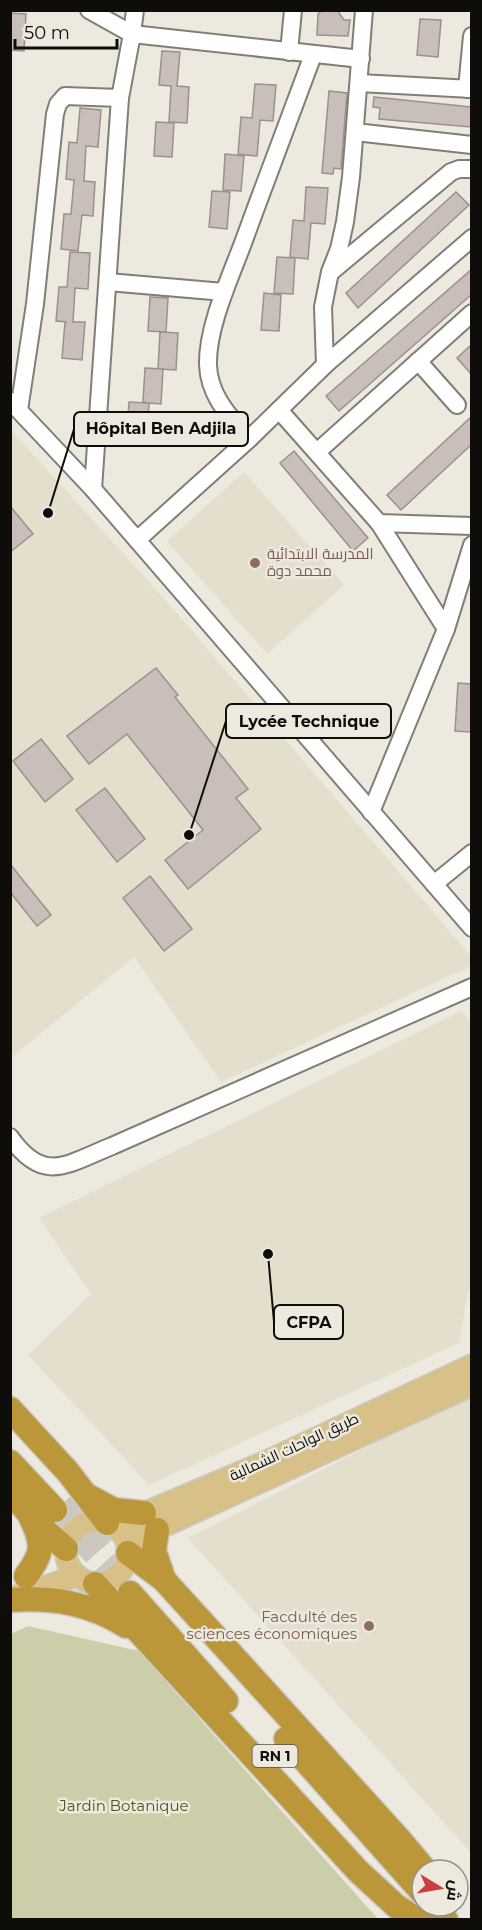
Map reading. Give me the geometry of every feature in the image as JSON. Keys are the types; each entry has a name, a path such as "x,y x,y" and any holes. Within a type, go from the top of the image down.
{"highway":[{"path":"10,1409 68,1472 70,1500"},
{"path":"10,1432 70,1500 114,1510 151,1522 154,1551 146,1584"},
{"path":"10,1462 70,1500 120,1536 146,1584 399,1839 415,1858"},
{"path":"10,1492 66,1551"},
{"path":"18,1579 38,1559 39,1534 29,1514"},
{"path":"86,1580 148,1640 358,1871 396,1905 419,1920"},
{"name":"RN 1","path":"146,1584 410,1879"},
{"name":"RN 1","path":"146,1584 419,1920"},
{"path":"10,1599 37,1598 89,1607 148,1640"}],"main road":[{"name":"طريق الواحات الشمالية","path":"151,1522 264,1462 471,1365"},
{"name":"طريق الواحات الشمالية","path":"120,1536 471,1385"},
{"path":"10,1599 37,1588 86,1580 112,1580 118,1575 124,1569 120,1536 98,1521 80,1526 68,1540 66,1551 68,1566 86,1580"},
{"path":"18,1579 66,1551"}],"street":[{"path":"89,10 132,34 361,59"},
{"path":"93,489 120,98 135,10"},
{"path":"289,52 293,10"},
{"path":"325,365 323,307 330,272 339,249 345,222 355,132 364,10"},
{"path":"359,83 469,89 471,36"},
{"path":"249,439 222,408 213,390 208,366 210,337 313,55"},
{"path":"120,98 65,96 58,104 55,114 35,304 15,405 93,489 471,928"},
{"path":"355,132 471,145"},
{"path":"330,272 451,172 471,169"},
{"path":"137,540 249,439 325,365 471,238"},
{"path":"108,282 225,292"},
{"path":"317,452 471,313"},
{"path":"418,361 457,405"},
{"path":"279,410 379,523 446,629"},
{"path":"379,523 471,526"},
{"path":"370,812 446,629 471,545"},
{"path":"434,884 471,853"},
{"path":"10,1137 28,1159 50,1167 61,1166 112,1146 471,987"}],"shaded area":[{"path":"11,430 162,596 472,957 471,966 221,1082 134,957 11,1058"},
{"name":"المدرسة الابتدائية محمد دوة","path":"244,472 344,585 267,654 167,541"},
{"path":"461,1011 472,1023 472,1292 468,1291 459,1343 149,1485 28,1355 91,1294 39,1218"},
{"name":"Facdulté des sciences économiques","path":"471,1394 471,1853 188,1538"}],"green space":[{"name":"Jardin Botanique","path":"28,1626 139,1651 378,1919 11,1919 11,1634"}],"building":[{"path":"323,10 337,10 344,20 350,20 348,36 317,35 318,14"},
{"path":"10,13 26,14 24,51 10,50"},
{"path":"420,19 441,20 438,57 417,55"},
{"path":"162,51 180,52 177,86 189,87 187,123 169,122 171,86 159,85"},
{"path":"255,84 276,85 273,121 260,120 257,156 238,154 241,117 252,118"},
{"path":"329,91 347,93 341,169 334,168 333,174 322,173"},
{"path":"374,97 471,107 471,127 379,119 380,108 373,107"},
{"path":"80,108 101,110 98,147 86,146 84,181 95,182 93,216 82,215 78,251 61,249 64,214 71,214 74,180 66,179 69,142 77,143"},
{"path":"156,122 174,123 172,157 154,156"},
{"path":"225,154 244,156 241,191 223,190"},
{"path":"306,187 328,188 325,224 311,223 308,259 290,257 293,220 304,221"},
{"path":"212,191 230,192 227,229 209,227"},
{"path":"456,192 469,205 358,308 346,293"},
{"path":"70,252 90,253 88,289 75,288 73,322 85,322 82,360 62,358 65,322 67,322 56,321 59,287 67,287"},
{"path":"277,257 295,258 293,294 274,293"},
{"path":"471,270 471,295 339,411 326,396"},
{"path":"264,293 281,295 279,331 261,330"},
{"path":"150,297 168,298 166,332 148,331"},
{"path":"160,332 178,333 176,370 158,369"},
{"path":"471,345 471,374 457,358"},
{"path":"145,368 163,369 161,404 149,403 147,439 126,438 129,402 148,403 143,402"},
{"path":"471,417 471,445 401,510 387,495"},
{"path":"294,451 368,538 353,551 280,463"},
{"path":"10,506 33,534 10,552"},
{"path":"156,668 178,695 175,697 248,789 236,798 261,829 188,889 165,860 203,830 127,734 89,764 67,736"},
{"path":"458,683 471,684 471,732 455,731"},
{"path":"41,739 73,779 45,802 13,761"},
{"path":"105,788 145,839 117,862 76,810"},
{"path":"10,864 51,915 37,926 10,892"},
{"path":"150,876 192,929 164,951 123,898"}],"tunnel":[{"path":"71,1496 137,1572"},
{"path":"55,1510 130,1593"}],"place":[{"name":"Hôpital Ben Adjila","path":"48,513"},
{"name":"المدرسة الابتدائية محمد دوة","path":"255,563"},
{"name":"Lycée Technique","path":"189,835"},
{"name":"CFPA","path":"268,1254"},
{"name":"Facdulté des sciences économiques","path":"369,1626"}]}
